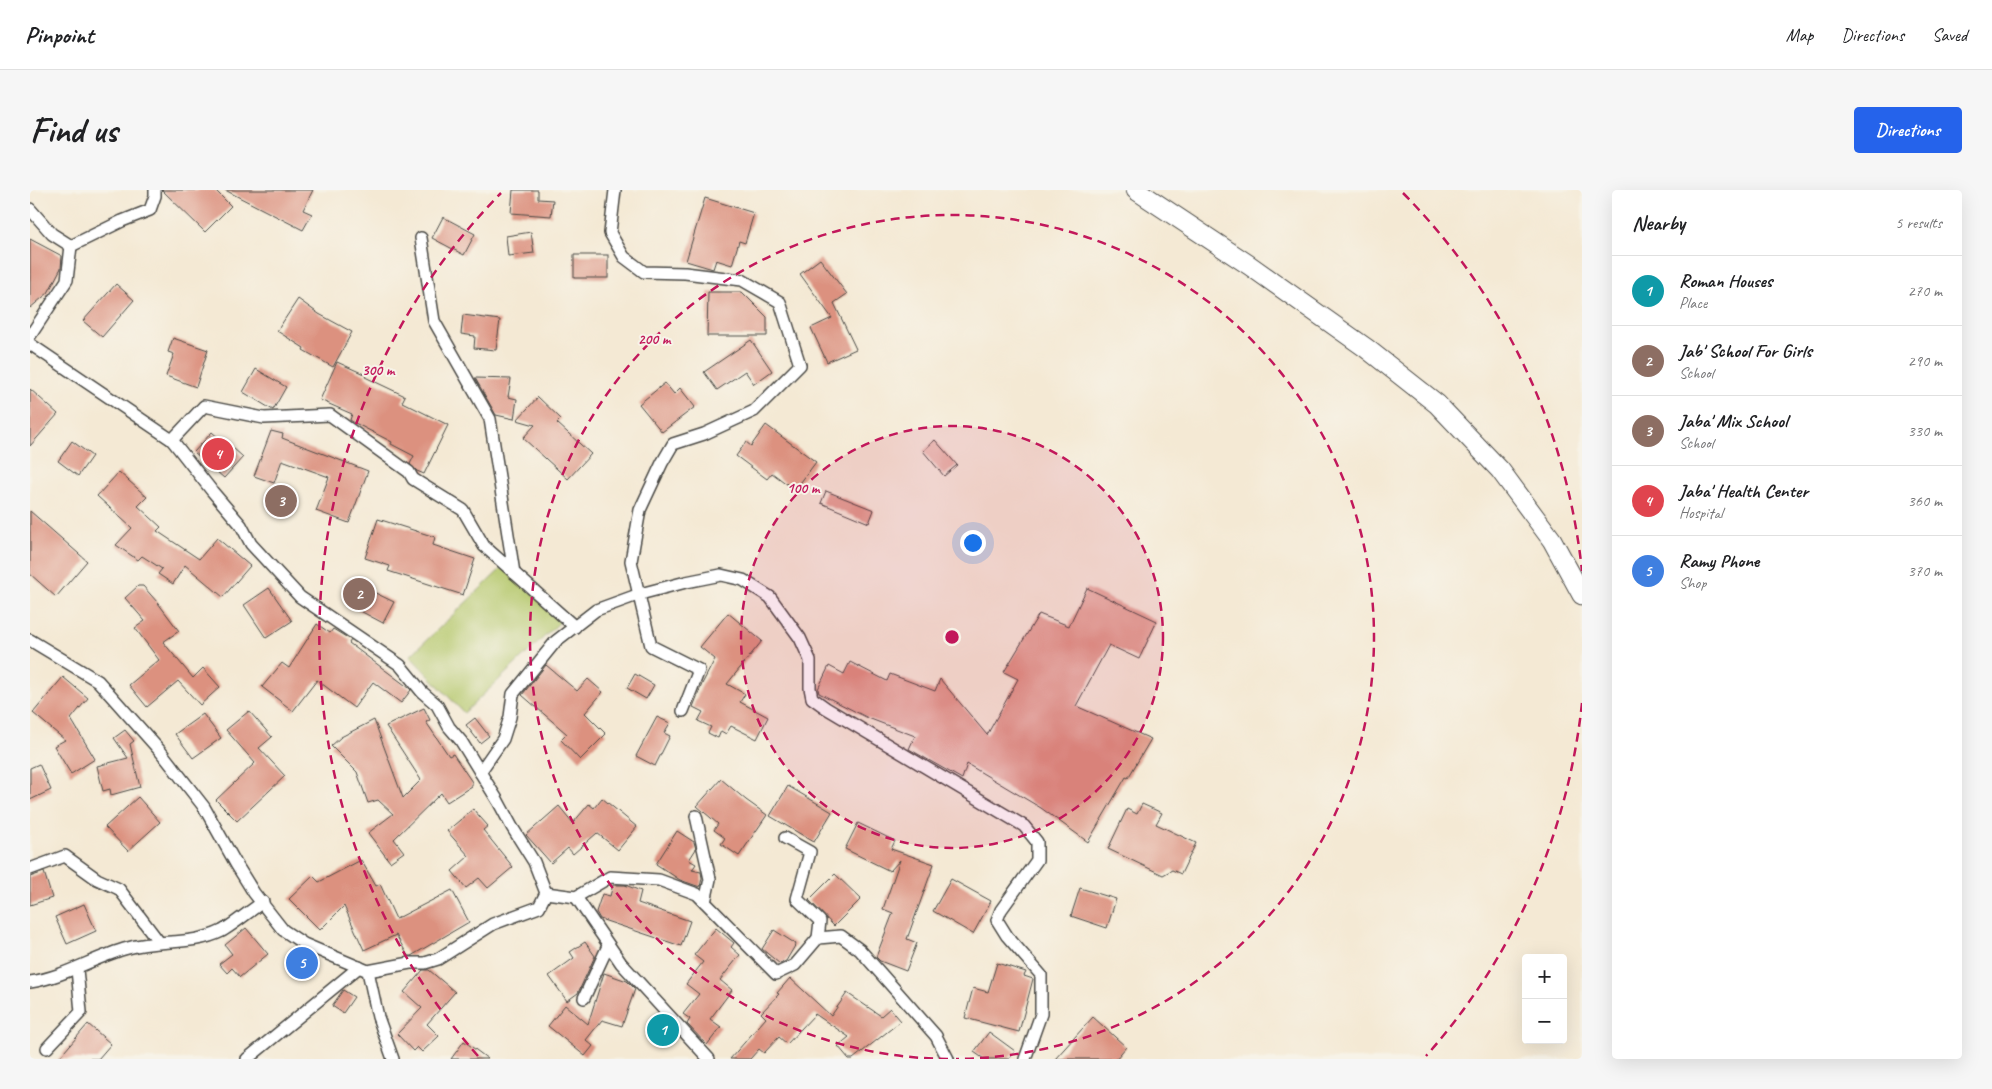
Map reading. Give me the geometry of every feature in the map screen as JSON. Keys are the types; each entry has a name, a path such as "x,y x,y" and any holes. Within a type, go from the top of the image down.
{"highway":[{"path":"1136,190 1249,265 1366,348 1437,404 1500,470 1552,540 1582,595"}],"street":[{"path":"71,246 122,221 150,210 155,190"},
{"path":"615,190 610,233 624,257 644,272 685,273 742,280 780,302 800,365 754,411 704,434 673,444 640,510 631,560 652,646 699,670 683,711"},
{"path":"30,209 52,234 71,246"},
{"path":"422,238 434,321 490,419 514,573"},
{"path":"30,336 67,280 71,246"},
{"path":"30,344 172,440 241,525 251,544 300,597 400,665 422,692 437,705 534,862 546,893 539,907 493,924 438,959 425,963 363,969 304,944 283,930 254,892 236,864 204,807 161,752 98,681 30,640"},
{"path":"172,440 204,406 264,418 330,415 409,472 413,479 463,510 484,546 575,626"},
{"path":"480,772 503,739 510,717 514,694 556,641 596,610 640,594 720,575 743,580 770,597 800,638 810,660 812,698 1024,826 1037,842 1037,860 1000,910 998,920 1007,936 1041,975 1041,1014 1025,1059"},
{"path":"696,816 710,879 705,902"},
{"path":"546,893 576,897 610,877 659,880 697,894 776,974 795,965 818,938 820,921 797,899 810,852 785,838"},
{"path":"30,869 64,856 97,879 119,889 159,942"},
{"path":"576,897 621,963 709,1059"},
{"path":"30,982 77,969 126,948 159,942 197,939 222,931 263,902"},
{"path":"818,938 841,936 860,950 936,1036 948,1059"},
{"path":"584,998 608,946"},
{"path":"47,1048 81,1012 77,969"},
{"path":"247,1059 363,969"},
{"path":"363,969 394,1059"}],"green space":[{"path":"505,565 560,622 464,713 410,656"}],"building":[{"path":"162,190 215,190 231,206 205,232"},
{"path":"225,190 313,190 303,210 312,214 303,230"},
{"path":"513,190 538,190 538,199 553,200 551,216 511,213"},
{"path":"705,198 754,213 745,243 739,241 732,265 716,260 713,269 686,261"},
{"path":"443,217 475,234 464,255 432,238"},
{"path":"531,232 534,253 508,256 506,236"},
{"path":"30,239 62,256 61,268 48,293 30,308"},
{"path":"574,255 608,255 608,278 574,278"},
{"path":"820,259 847,294 834,303 856,349 827,362 811,328 832,318 800,274"},
{"path":"116,284 134,300 102,337 83,321"},
{"path":"708,292 742,292 767,317 767,336 707,336"},
{"path":"298,299 319,314 352,332 333,367 303,350 304,348 277,331"},
{"path":"463,315 500,320 496,350 474,348 475,336 461,334"},
{"path":"173,338 208,350 196,387 166,376 174,354 168,352"},
{"path":"751,340 772,371 754,384 745,371 717,390 704,372"},
{"path":"337,362 405,396 402,402 448,425 424,474 417,471 410,464 414,456 350,420 352,414 320,400"},
{"path":"256,369 286,387 273,410 243,392"},
{"path":"475,378 511,379 508,397 517,399 514,419 496,415"},
{"path":"665,383 674,394 680,388 695,407 662,432 639,404"},
{"path":"30,389 58,414 30,446"},
{"path":"538,397 561,419 557,423 591,454 568,479 523,438 535,425 517,420"},
{"path":"766,425 816,462 795,490 772,473 767,479 736,456 746,442 751,446"},
{"path":"271,431 283,434 282,438 368,471 349,523 316,511 329,477 282,460 274,483 254,476"},
{"path":"212,432 221,440 222,438 243,457 224,478 194,452"},
{"path":"935,440 957,465 944,476 923,451"},
{"path":"72,441 92,456 78,476 58,461"},
{"path":"119,472 147,497 138,506 161,527 157,531 199,559 217,538 250,566 223,597 185,565 173,584 158,574 162,569 142,556 138,560 116,545 132,528 97,496"},
{"path":"826,491 874,510 869,523 821,503"},
{"path":"30,511 87,561 56,597 30,574"},
{"path":"378,519 435,537 433,545 475,559 463,595 388,571 390,566 365,558"},
{"path":"359,585 394,602 383,623 349,605"},
{"path":"138,586 143,586 179,631 163,642 193,678 203,668 220,687 200,705 178,681 147,707 129,685 159,660 135,628 145,621 125,598"},
{"path":"269,588 292,621 266,638 244,605"},
{"path":"1087,588 1157,621 1139,659 1109,645 1076,706 1151,739 1088,842 1041,808 967,764 962,779 909,749 915,736 868,718 819,693 818,689 829,666 844,674 850,662 887,681 890,674 935,691 940,679 987,735 1018,679 1004,672 1039,614 1069,626"},
{"path":"728,613 762,641 727,684 745,694 740,702 768,717 757,739 731,726 726,734 721,731 718,738 708,733 711,727 698,721 703,712 693,707 715,659 700,647"},
{"path":"317,624 330,633 333,629 351,640 349,643 409,688 411,690 401,703 373,682 354,708 317,680 293,711 262,687 282,663 289,668"},
{"path":"546,665 577,691 588,679 603,692 585,713 606,734 580,760 561,740 567,734 522,695"},
{"path":"635,674 654,685 646,699 627,688"},
{"path":"63,677 88,698 71,719 95,759 71,774 54,746 65,740 33,713"},
{"path":"424,708 430,720 426,722 449,756 453,754 472,782 472,786 447,802 441,793 394,839 404,852 390,862 368,833 393,814 378,800 368,803 357,772 331,746 341,737 374,720 403,798 421,780 386,726"},
{"path":"249,711 272,737 259,748 285,776 237,821 216,800 255,763 226,730"},
{"path":"203,714 221,738 193,758 175,734"},
{"path":"657,717 670,723 664,733 670,736 655,766 636,756"},
{"path":"475,718 489,736 480,743 466,725"},
{"path":"125,730 134,741 130,744 140,787 111,795 110,789 103,791 97,766 128,758 114,738"},
{"path":"39,764 51,790 30,800 30,768"},
{"path":"721,779 767,815 739,856 721,844 725,838 714,830 718,824 697,806"},
{"path":"788,786 832,812 814,842 770,816"},
{"path":"138,797 160,822 128,851 105,827"},
{"path":"602,798 637,827 618,850 597,833 573,854 568,848 551,863 526,835 559,806 573,823 589,804 594,808"},
{"path":"1142,804 1162,813 1156,824 1196,843 1181,874 1172,870 1163,875 1108,849 1127,809 1137,814"},
{"path":"473,809 488,826 483,830 513,867 488,888 479,878 466,888 452,871 469,856 447,831"},
{"path":"858,823 895,841 891,849 934,864 907,939 917,943 906,971 880,961 876,957 893,913 883,909 900,860 890,871 845,849"},
{"path":"677,831 694,842 696,849 689,860 696,864 692,870 701,872 700,887 680,880 656,864"},
{"path":"361,860 376,886 380,884 396,919 452,890 469,922 408,956 396,935 364,950 344,906 320,930 289,899 313,876 319,882"},
{"path":"44,872 52,898 30,905 30,877"},
{"path":"835,874 861,899 834,926 809,900"},
{"path":"951,879 991,901 973,934 933,911"},
{"path":"613,885 625,885 641,891 638,903 690,921 681,946 600,919 596,912 602,894 610,896"},
{"path":"1080,888 1116,899 1107,928 1071,916"},
{"path":"84,904 96,931 67,944 55,917"},
{"path":"246,928 268,954 240,977 232,968 227,973 219,964 232,954 225,945"},
{"path":"716,928 734,943 731,947 740,955 720,980 732,990 710,1019 721,1027 707,1045 687,1024 690,1019 683,1014 699,994 686,984 703,962 694,955"},
{"path":"774,930 796,944 786,961 780,964 762,949"},
{"path":"585,942 595,956 578,993 567,1001 549,976 574,958 570,952"},
{"path":"997,963 1026,972 1024,976 1033,979 1019,1032 965,1018 973,988 988,992"},
{"path":"423,970 429,970 455,992 427,1024 439,1036 422,1052 417,1047 413,1051 397,1034 422,1008 404,992"},
{"path":"604,973 627,981 635,989 622,1026 602,1020 586,1040 593,1046 585,1056 548,1026 565,1005 588,1024"},
{"path":"790,978 831,1016 847,993 881,1016 890,1008 901,1021 853,1059 849,1059 838,1046 849,1037 815,1014 787,1044 779,1037 764,1053 759,1049 750,1059 730,1059 766,1018 761,1013 779,994 777,993"},
{"path":"343,990 354,997 343,1013 332,1006"},
{"path":"1093,1017 1126,1047 1116,1059 1055,1059"},
{"path":"88,1024 111,1044 98,1059 58,1059"},
{"path":"989,1032 1015,1051 1009,1059 984,1059 974,1052"},
{"path":"464,1041 488,1059 451,1059"}],"place":[{"name":"Jaba' Health Center","path":"218,454"},
{"name":"Jaba' Mix School","path":"281,501"},
{"name":"Jab' School For Girls","path":"359,594"},
{"name":"Ramy Phone","path":"302,963"},
{"name":"Roman Houses","path":"663,1030"}]}
